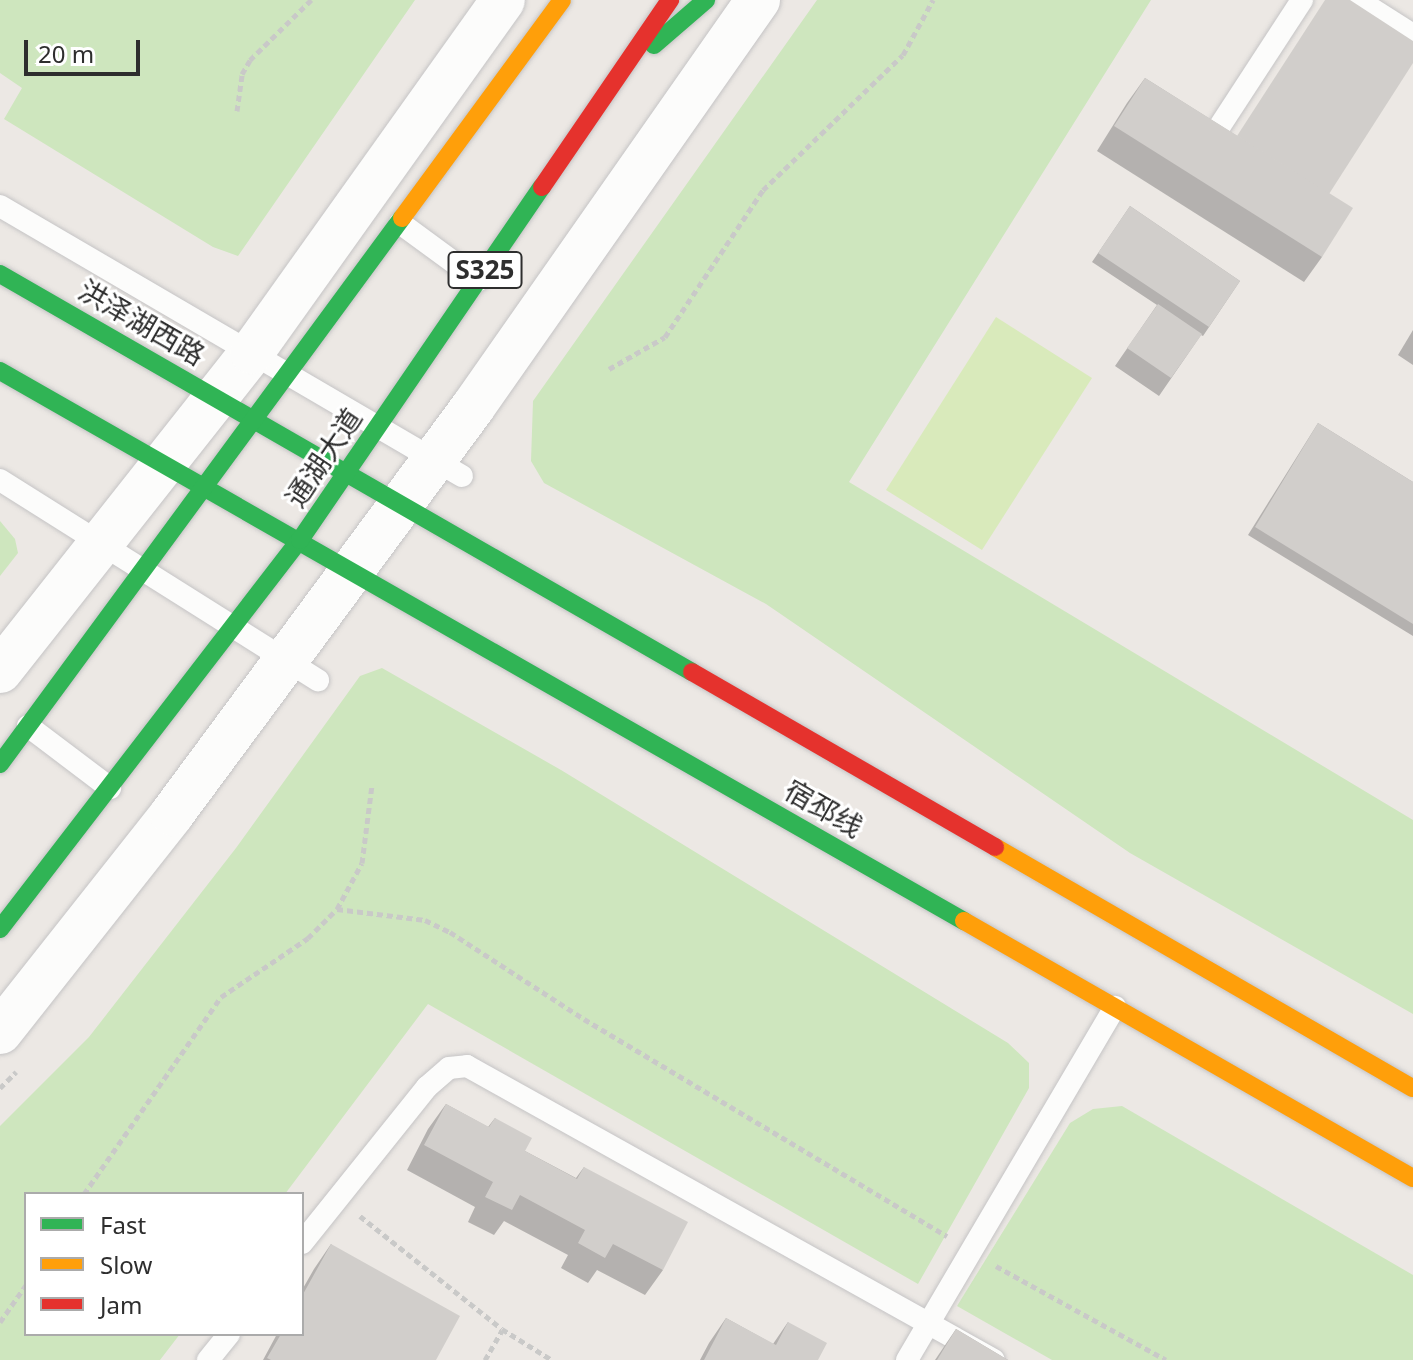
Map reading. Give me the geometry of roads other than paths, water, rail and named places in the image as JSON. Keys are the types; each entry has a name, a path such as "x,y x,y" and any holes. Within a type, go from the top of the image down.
{"main road":[{"path":"0,764 207,488 562,0"},
{"name":"通湖大道","path":"0,929 300,540 670,0"},
{"path":"619,75 706,0"},
{"name":"洪泽湖西路","path":"0,274 256,419"},
{"path":"0,371 207,488"},
{"name":"宿邳线","path":"256,419 1413,1088"},
{"name":"宿邳线","path":"207,488 1413,1178"}],"street":[{"path":"0,671 252,352 503,0"},
{"path":"0,1032 172,814 301,670 351,568 401,502 448,468 758,0"}],"lane":[{"path":"1214,135 1302,0"},
{"path":"1358,0 1413,35"},
{"path":"0,206 448,468"},
{"path":"400,223 478,280"},
{"path":"0,480 102,540 301,670"},
{"path":"28,726 110,788"},
{"path":"907,1360 1115,1007"},
{"path":"304,1240 427,1087 449,1068 467,1066 994,1360"},
{"path":"208,1360 227,1336"}]}
